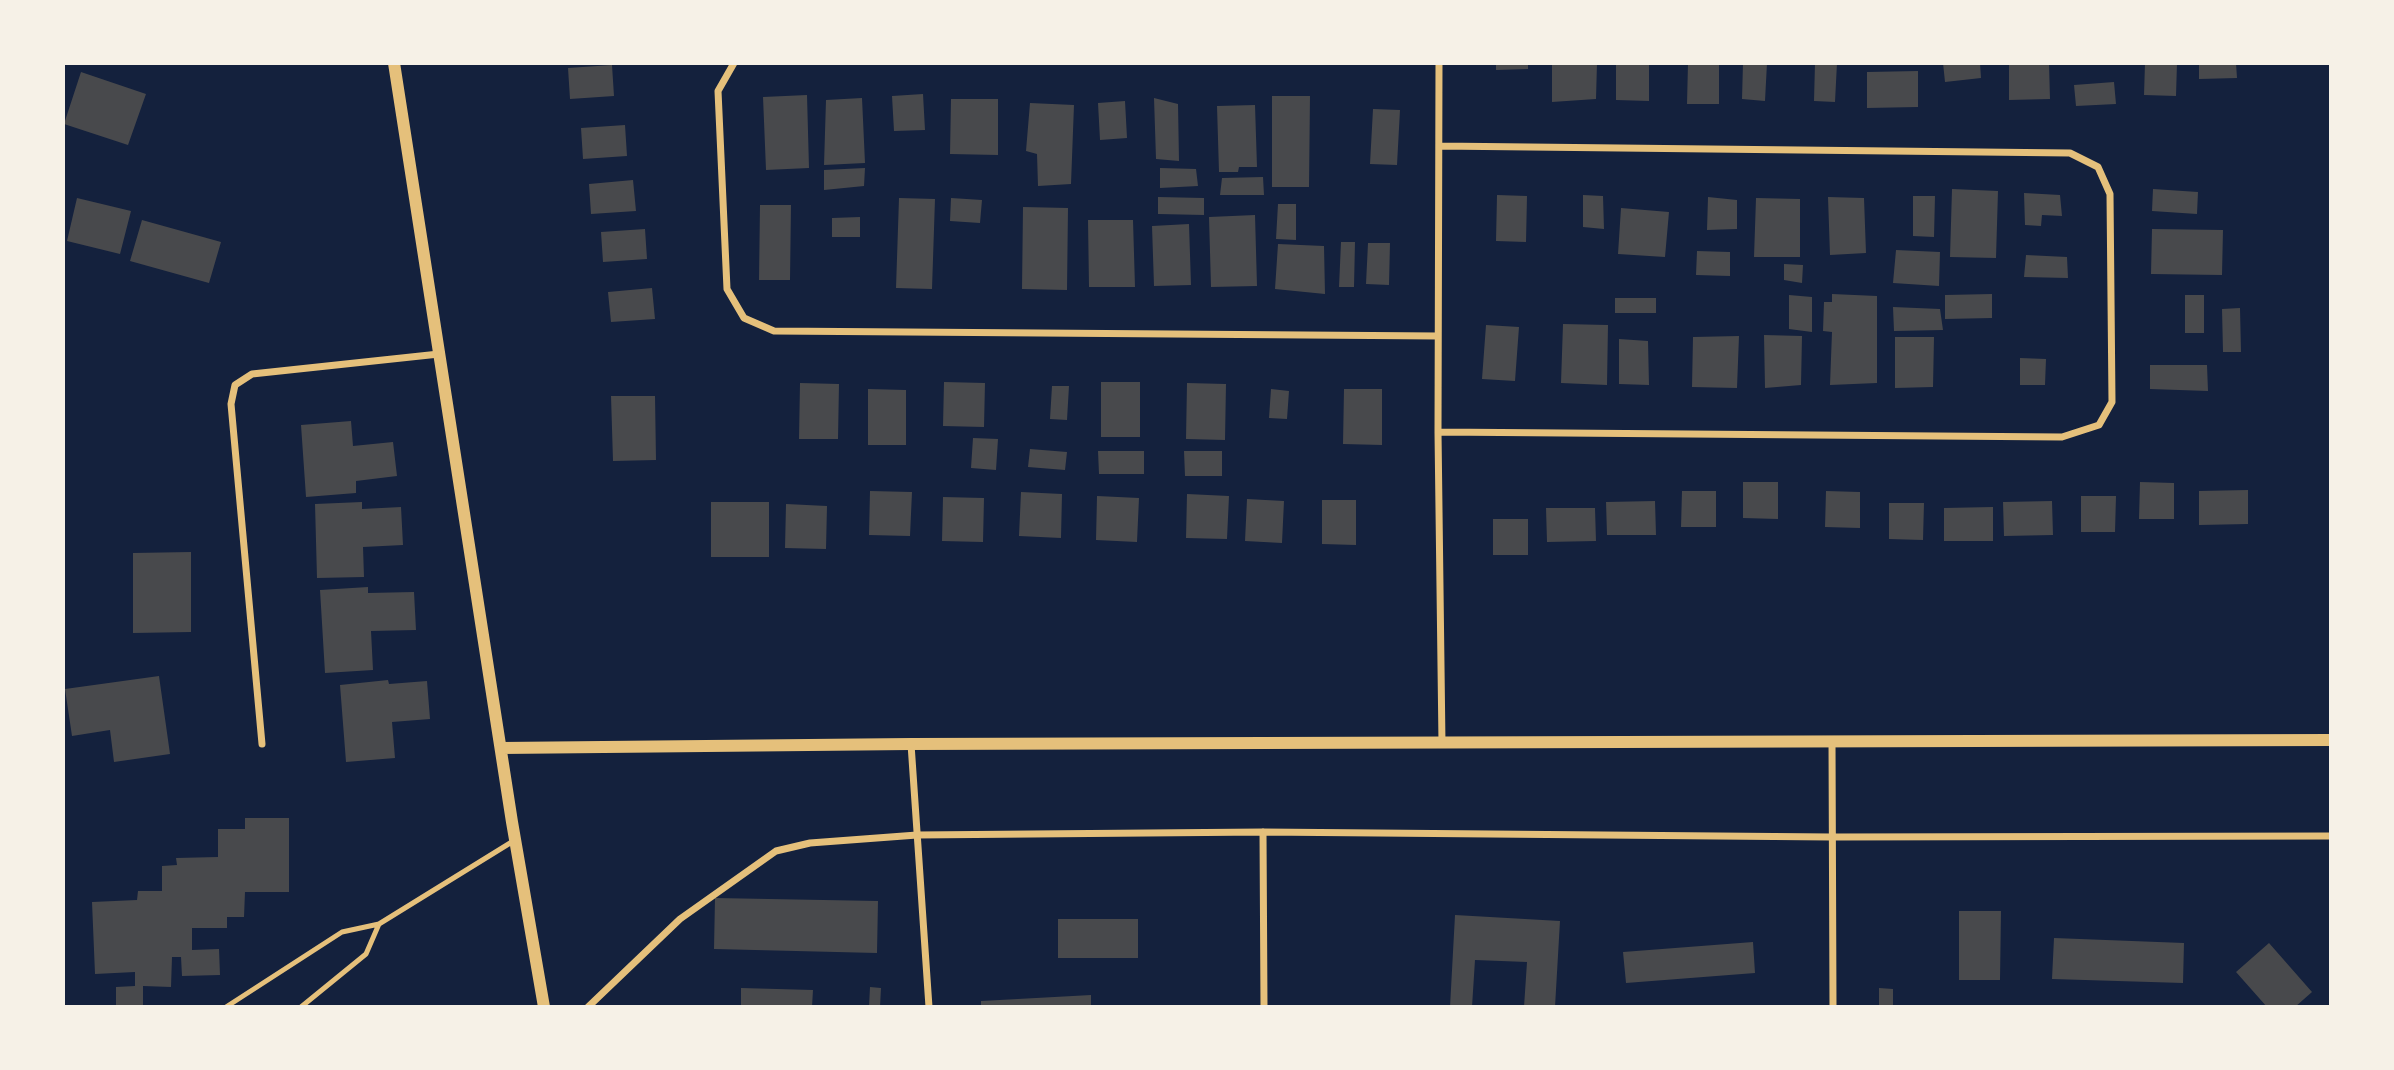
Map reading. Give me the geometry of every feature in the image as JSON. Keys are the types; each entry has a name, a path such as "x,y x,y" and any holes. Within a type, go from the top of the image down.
{"street":[{"path":"394,63 515,840 544,1007"},
{"path":"734,63 718,91 727,289 744,318 774,331 1438,336"},
{"path":"1439,63 1438,432 1442,743"},
{"path":"1438,432 2062,437 2099,425 2112,402 2110,194 2098,167 2070,153 1439,146"},
{"path":"262,744 230,404 235,385 252,374 441,354"},
{"path":"1832,740 1833,1007"},
{"path":"501,748 911,744 2331,740"},
{"path":"911,744 929,1007"},
{"path":"1263,832 1264,1007"},
{"path":"588,1007 680,919 776,852 810,843 917,835 1263,832 1832,837 2331,836"}],"lane":[{"path":"226,1007 342,932 379,924 515,840"},
{"path":"301,1007 366,954 379,924"}],"building":[{"path":"1496,63 1528,63 1528,69 1496,70"},
{"path":"1552,63 1597,63 1596,99 1552,102"},
{"path":"1616,63 1649,63 1649,101 1616,100"},
{"path":"1688,63 1719,63 1719,104 1687,104"},
{"path":"1743,63 1767,63 1765,101 1742,99"},
{"path":"1815,63 1837,63 1835,102 1814,101"},
{"path":"1943,63 1980,63 1981,78 1945,82"},
{"path":"2009,63 2049,63 2050,99 2009,100"},
{"path":"2145,63 2177,63 2176,96 2144,95"},
{"path":"2199,63 2236,63 2237,78 2199,79"},
{"path":"612,65 614,96 570,99 568,68"},
{"path":"1918,71 1918,107 1867,108 1867,72"},
{"path":"81,72 146,94 128,145 64,124"},
{"path":"2114,82 2116,104 2076,106 2074,85"},
{"path":"923,94 925,130 894,131 892,96"},
{"path":"807,95 809,168 766,170 763,97"},
{"path":"1272,96 1310,96 1309,187 1272,187"},
{"path":"862,98 865,163 824,165 826,100"},
{"path":"1154,98 1178,104 1179,161 1156,159"},
{"path":"951,99 998,99 998,155 950,154"},
{"path":"1125,101 1127,138 1100,140 1098,103"},
{"path":"1030,103 1074,105 1071,184 1038,186 1037,154 1026,151"},
{"path":"1255,105 1257,167 1239,167 1238,172 1219,172 1217,106"},
{"path":"1373,109 1400,110 1397,165 1370,164"},
{"path":"625,125 627,156 583,159 581,128"},
{"path":"865,168 864,186 824,190 824,170"},
{"path":"1160,168 1196,169 1198,186 1160,188"},
{"path":"1263,177 1264,195 1220,195 1222,178"},
{"path":"633,180 636,211 591,214 589,184"},
{"path":"1952,189 1998,191 1996,258 1950,257"},
{"path":"2153,189 2198,192 2197,214 2152,211"},
{"path":"2024,193 2060,195 2062,216 2042,215 2041,226 2025,225"},
{"path":"1497,195 1527,196 1526,242 1496,241"},
{"path":"1583,195 1603,196 1604,229 1583,227"},
{"path":"1913,196 1935,196 1934,237 1913,236"},
{"path":"1158,197 1204,198 1204,215 1158,214"},
{"path":"1708,197 1737,200 1737,229 1707,230"},
{"path":"1828,197 1864,198 1866,253 1830,255"},
{"path":"77,198 131,211 120,254 67,241"},
{"path":"899,198 935,199 932,289 896,288"},
{"path":"951,198 982,200 980,223 950,221"},
{"path":"1756,198 1800,199 1800,257 1754,257"},
{"path":"1278,204 1296,204 1296,240 1276,239"},
{"path":"760,205 791,205 790,280 759,280"},
{"path":"1023,207 1068,208 1067,290 1022,289"},
{"path":"1621,208 1669,212 1665,257 1618,254"},
{"path":"1255,215 1257,286 1211,287 1209,217"},
{"path":"860,217 860,237 832,237 832,218"},
{"path":"142,220 221,242 209,283 130,261"},
{"path":"1088,220 1133,220 1135,287 1089,287"},
{"path":"1189,224 1191,285 1154,286 1152,226"},
{"path":"645,229 647,259 603,262 601,232"},
{"path":"2152,229 2223,230 2222,275 2151,274"},
{"path":"1341,242 1355,242 1354,287 1339,287"},
{"path":"1368,243 1390,243 1389,285 1366,284"},
{"path":"1278,244 1324,246 1325,294 1275,289"},
{"path":"1896,250 1940,252 1939,286 1893,283"},
{"path":"1697,251 1730,252 1730,276 1696,275"},
{"path":"2026,255 2067,257 2068,278 2024,277"},
{"path":"1784,264 1803,265 1802,283 1784,280"},
{"path":"652,288 655,319 611,322 608,292"},
{"path":"1832,294 1877,296 1877,383 1830,385 1832,332 1823,331 1824,302 1832,302"},
{"path":"1992,294 1992,318 1945,319 1945,295"},
{"path":"1789,295 1812,297 1812,332 1789,329"},
{"path":"2185,295 2204,295 2204,333 2185,333"},
{"path":"1615,298 1656,298 1656,313 1615,313"},
{"path":"1893,307 1940,309 1943,330 1894,331"},
{"path":"2240,308 2241,352 2223,352 2222,309"},
{"path":"1563,324 1608,325 1607,385 1561,383"},
{"path":"1486,325 1519,327 1515,381 1482,379"},
{"path":"1764,335 1802,336 1801,385 1765,388"},
{"path":"1739,336 1737,388 1692,387 1693,337"},
{"path":"1895,337 1934,337 1933,387 1895,388"},
{"path":"1619,339 1648,341 1649,385 1619,384"},
{"path":"2020,358 2046,359 2045,385 2020,385"},
{"path":"2150,365 2207,365 2208,391 2150,389"},
{"path":"944,382 985,383 984,427 943,426"},
{"path":"1101,382 1140,382 1140,437 1101,437"},
{"path":"800,383 839,384 838,439 799,439"},
{"path":"1187,383 1226,384 1225,440 1186,439"},
{"path":"1052,386 1069,386 1067,420 1050,419"},
{"path":"868,389 906,390 906,445 868,445"},
{"path":"1271,389 1289,391 1287,419 1269,418"},
{"path":"1344,389 1382,389 1382,445 1343,444"},
{"path":"611,396 655,396 656,460 613,461"},
{"path":"351,421 353,446 393,442 397,476 356,481 356,493 306,497 301,425"},
{"path":"973,438 998,439 996,470 971,468"},
{"path":"1030,449 1067,452 1065,470 1028,467"},
{"path":"1098,451 1144,451 1144,474 1099,474"},
{"path":"1184,451 1222,451 1222,476 1185,476"},
{"path":"1743,482 1778,482 1778,519 1743,518"},
{"path":"2140,482 2174,483 2174,519 2139,519"},
{"path":"2248,490 2248,524 2199,525 2199,491"},
{"path":"870,491 912,492 910,536 869,535"},
{"path":"1682,491 1716,491 1716,527 1681,527"},
{"path":"1826,491 1860,492 1860,528 1825,527"},
{"path":"1021,492 1062,494 1061,538 1019,536"},
{"path":"1187,494 1229,496 1227,539 1186,538"},
{"path":"1097,496 1139,498 1137,542 1096,540"},
{"path":"2081,496 2116,496 2115,532 2081,532"},
{"path":"943,497 984,498 983,542 942,541"},
{"path":"1247,499 1284,501 1282,543 1245,541"},
{"path":"1322,500 1356,500 1356,545 1322,544"},
{"path":"1655,501 1656,535 1607,535 1606,502"},
{"path":"2052,501 2053,535 2004,536 2003,502"},
{"path":"362,502 362,509 401,507 403,545 363,547 364,577 317,578 315,504"},
{"path":"711,502 769,502 769,557 711,557"},
{"path":"1889,503 1924,503 1923,540 1889,539"},
{"path":"786,504 827,506 826,549 785,548"},
{"path":"1993,507 1993,541 1944,541 1944,508"},
{"path":"1546,508 1595,508 1596,541 1547,542"},
{"path":"1493,519 1528,519 1528,555 1493,555"},
{"path":"191,552 191,632 133,633 133,553"},
{"path":"368,587 368,593 414,592 416,630 371,631 373,670 325,673 320,590"},
{"path":"159,676 170,754 114,762 110,730 72,736 65,689"},
{"path":"388,680 389,684 427,681 430,719 392,722 395,758 346,762 340,685"},
{"path":"245,818 289,818 289,892 245,892 244,917 227,917 227,928 192,928 192,950 219,949 220,975 182,976 181,957 172,957 171,987 143,986 143,1007 116,1007 116,987 135,986 135,972 95,974 92,902 137,900 138,891 162,891 162,866 177,865 176,858 218,857 218,829 245,829"},
{"path":"715,898 878,901 877,953 714,949"},
{"path":"1959,911 2001,911 2000,980 1959,980"},
{"path":"1455,915 1560,921 1555,1007 1524,1007 1527,962 1475,960 1472,1007 1450,1007"},
{"path":"1058,919 1138,919 1138,958 1058,958"},
{"path":"2054,938 2184,943 2183,983 2052,979"},
{"path":"1753,942 1755,973 1626,983 1623,952"},
{"path":"2269,943 2312,992 2295,1007 2267,1007 2236,972"},
{"path":"870,987 881,988 880,1007 869,1007"},
{"path":"741,988 813,990 812,1007 741,1007"},
{"path":"1879,988 1893,989 1893,1007 1879,1007"},
{"path":"1091,995 1091,1007 981,1007 981,1001"}]}
